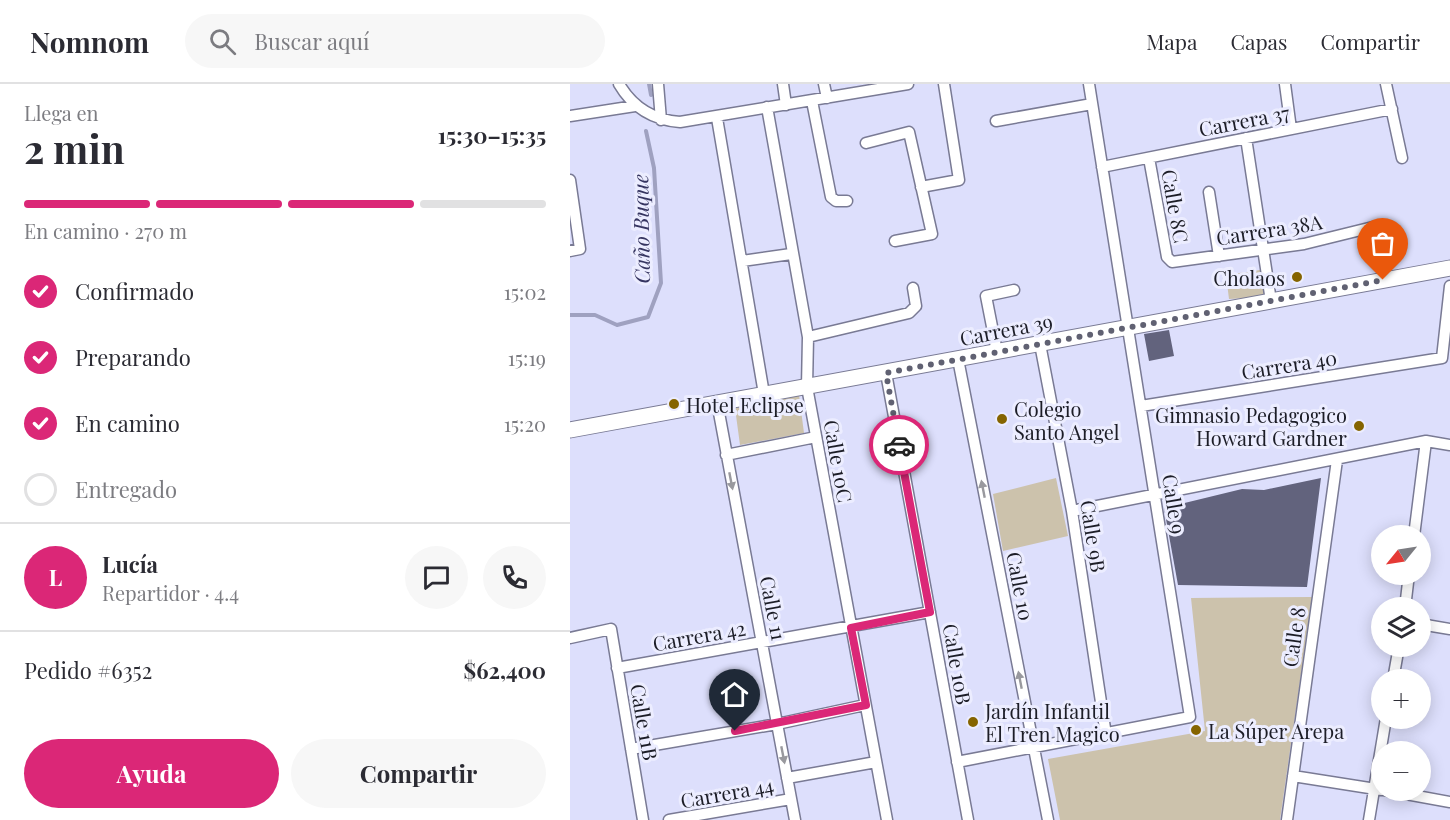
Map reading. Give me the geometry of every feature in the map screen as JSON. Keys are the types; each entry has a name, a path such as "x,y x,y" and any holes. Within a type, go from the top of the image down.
{"street":[{"path":"619,84 635,106 661,120 680,122 717,118 767,107 908,84"},
{"path":"657,84 661,120"},
{"path":"783,84 786,105"},
{"path":"824,84 827,98"},
{"path":"921,187 959,180 944,84"},
{"name":"Calle 9","path":"1089,84 1191,717 1106,735"},
{"path":"1285,84 1292,129"},
{"path":"1386,84 1402,158"},
{"path":"812,101 831,197 836,201 847,201"},
{"path":"996,121 1092,104"},
{"path":"570,116 635,106"},
{"name":"Calle 10C","path":"767,107 791,254 808,337 807,387 887,820"},
{"name":"Carrera 37","path":"1102,167 1392,109"},
{"path":"717,118 764,394"},
{"path":"866,142 909,132 932,234 895,241"},
{"path":"1246,138 1271,301"},
{"name":"Calle 8C","path":"1149,158 1169,261"},
{"path":"570,182 575,250"},
{"path":"1209,192 1219,256"},
{"name":"Carrera 38A","path":"1169,261 1305,244 1373,227"},
{"path":"741,261 791,254"},
{"name":"Carrera 39","path":"570,430 1450,268"},
{"name":"Carrera 40","path":"1141,406 1442,358 1450,286"},
{"path":"808,337 909,313 916,306 913,288"},
{"path":"997,352 986,296 1014,290"},
{"name":"Calle 9B","path":"1040,344 1072,511 1106,735"},
{"name":"Calle 10","path":"958,359 1047,820"},
{"name":"Calle 10B","path":"886,373 968,820"},
{"name":"Calle 11","path":"717,402 795,820"},
{"path":"726,455 816,437"},
{"path":"1072,511 1426,441 1450,445"},
{"path":"1415,525 1426,441"},
{"name":"Calle 8","path":"1287,820 1337,460"},
{"name":"Carrera 42","path":"617,668 851,628 930,612"},
{"path":"1431,625 1450,628"},
{"name":"Calle 11B","path":"570,638 610,629 643,820"},
{"path":"631,749 777,724 866,705"},
{"path":"957,762 1033,746 1106,735"},
{"name":"Carrera 44","path":"787,778 876,762"},
{"path":"1293,776 1371,789"},
{"name":"Carrera 44","path":"669,820 791,799"},
{"path":"1431,799 1450,802"},
{"path":"1370,820 1376,801"}],"shaded area":[{"path":"1260,270 1266,297 1229,299 1226,275"},
{"path":"799,395 804,433 740,445 735,408"},
{"path":"1056,478 1068,536 1003,551 993,494"},
{"path":"1312,597 1280,820 1060,820 1048,759 1205,731 1191,598"}],"building":[{"path":"1169,330 1174,356 1149,361 1144,334"},
{"path":"1321,478 1307,587 1178,585 1164,508 1242,489 1264,490"}],"waterway":[{"name":"Caño Buque","path":"649,84 651,95"},
{"name":"Caño Buque","path":"570,315 595,315 617,325 648,317 661,283 654,168 646,131"}],"way so far":[{"path":"899,445 886,373 1383,280"}],"place":[{"name":"Cholaos","path":"1297,277"},
{"name":"Hotel Eclipse","path":"674,404"},
{"name":"Colegio Santo Angel","path":"1002,419"},
{"name":"Gimnasio Pedagogico Howard Gardner","path":"1359,426"},
{"name":"Jardín Infantil El Tren Magico","path":"973,722"},
{"name":"La Súper Arepa","path":"1196,730"}],"route":[{"path":"735,731 866,705 851,628 930,612 899,445"}]}
